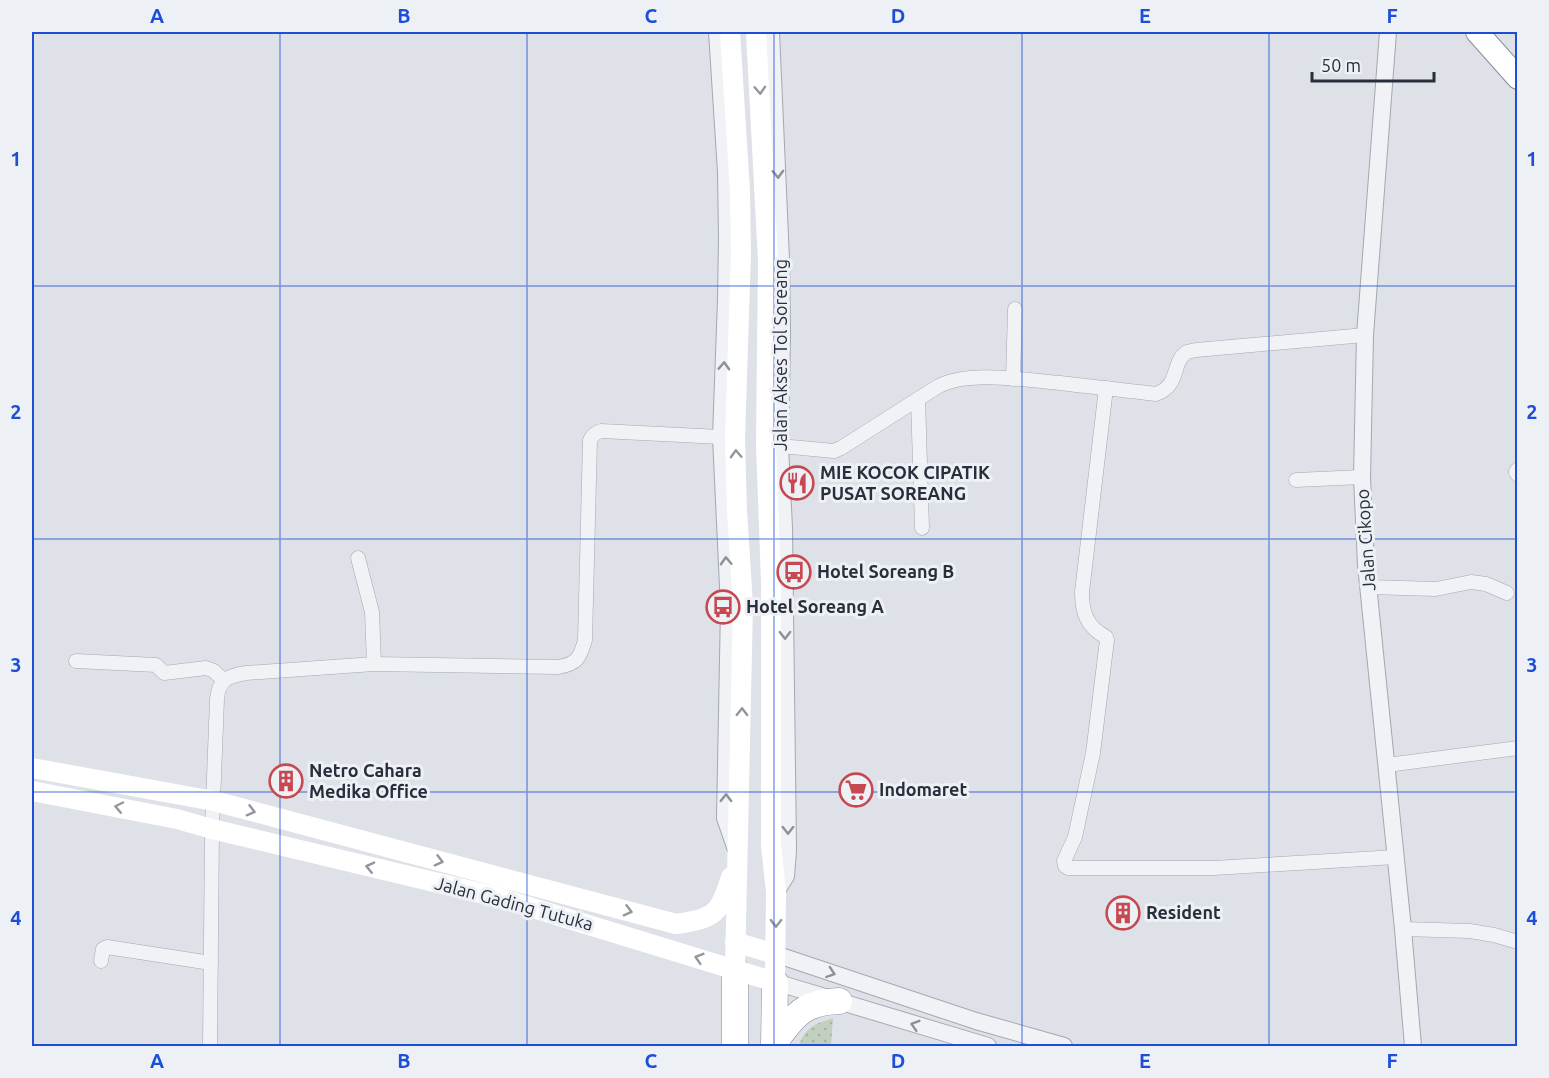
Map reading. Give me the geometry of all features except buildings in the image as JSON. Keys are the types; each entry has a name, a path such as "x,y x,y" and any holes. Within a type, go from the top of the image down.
{"highway":[{"path":"1478,32 1518,78"},
{"path":"735,969 735,1047"},
{"path":"775,982 775,1044"},
{"path":"775,1044 789,1022 799,1013 821,1002 838,1001"}],"main road":[{"path":"730,32 732,172 741,253 735,438 743,605 735,969"},
{"name":"Jalan Akses Tol Soreang","path":"756,32 775,260 766,445 771,581 771,845 776,892 775,982"},
{"name":"Jalan Gading Tutuka","path":"32,768 214,801 676,924 708,918 722,904 738,854"},
{"name":"Jalan Gading Tutuka","path":"32,790 177,819 497,897 775,982"},
{"path":"735,942 776,954"}],"street":[{"path":"717,32 732,172 721,437 729,619 725,818 738,854"},
{"name":"Jalan Akses Tol Soreang","path":"771,32 775,260 782,333 780,446 784,548 788,851 786,876 776,892"},
{"name":"Jalan Cikopo","path":"1388,32 1365,335 1362,477 1368,588 1413,1047"},
{"path":"1013,379 1015,309"},
{"path":"780,446 834,451 851,443 946,382 954,380 1013,379 1156,394 1170,386 1181,358 1187,352 1365,335"},
{"path":"1106,388 1082,604 1092,628 1107,640 1093,753 1075,837 1064,861 1065,866 1068,868 1214,868 1396,857"},
{"path":"918,399 922,528"},
{"path":"210,1047 212,829 218,688 231,675 246,672 374,664 558,667 569,665 578,658 585,640 590,440 592,436 601,431 721,437"},
{"path":"1518,469 1516,472 1518,475"},
{"path":"1296,480 1362,477"},
{"path":"358,558 372,612 374,664"},
{"path":"1368,588 1436,589 1471,582 1486,584 1507,593"},
{"path":"76,661 156,665 164,673 206,668 214,671 224,681"},
{"path":"1387,765 1518,748"},
{"path":"1403,929 1470,931 1518,942"},
{"path":"101,961 103,949 107,947 211,963"},
{"path":"776,954 976,1021 1064,1047"},
{"name":"Jalan Gading Tutuka","path":"775,982 988,1047"}],"green space":[{"path":"833,1018 831,1046 799,1046 808,1030"}],"place":[{"name":"MIE KOCOK CIPATIK PUSAT SOREANG","path":"797,483"},
{"name":"Hotel Soreang B","path":"794,572"},
{"name":"Hotel Soreang A","path":"723,607"},
{"name":"Netro Cahara Medika Office","path":"286,781"},
{"name":"Indomaret","path":"856,790"},
{"name":"Resident","path":"1123,913"}]}
